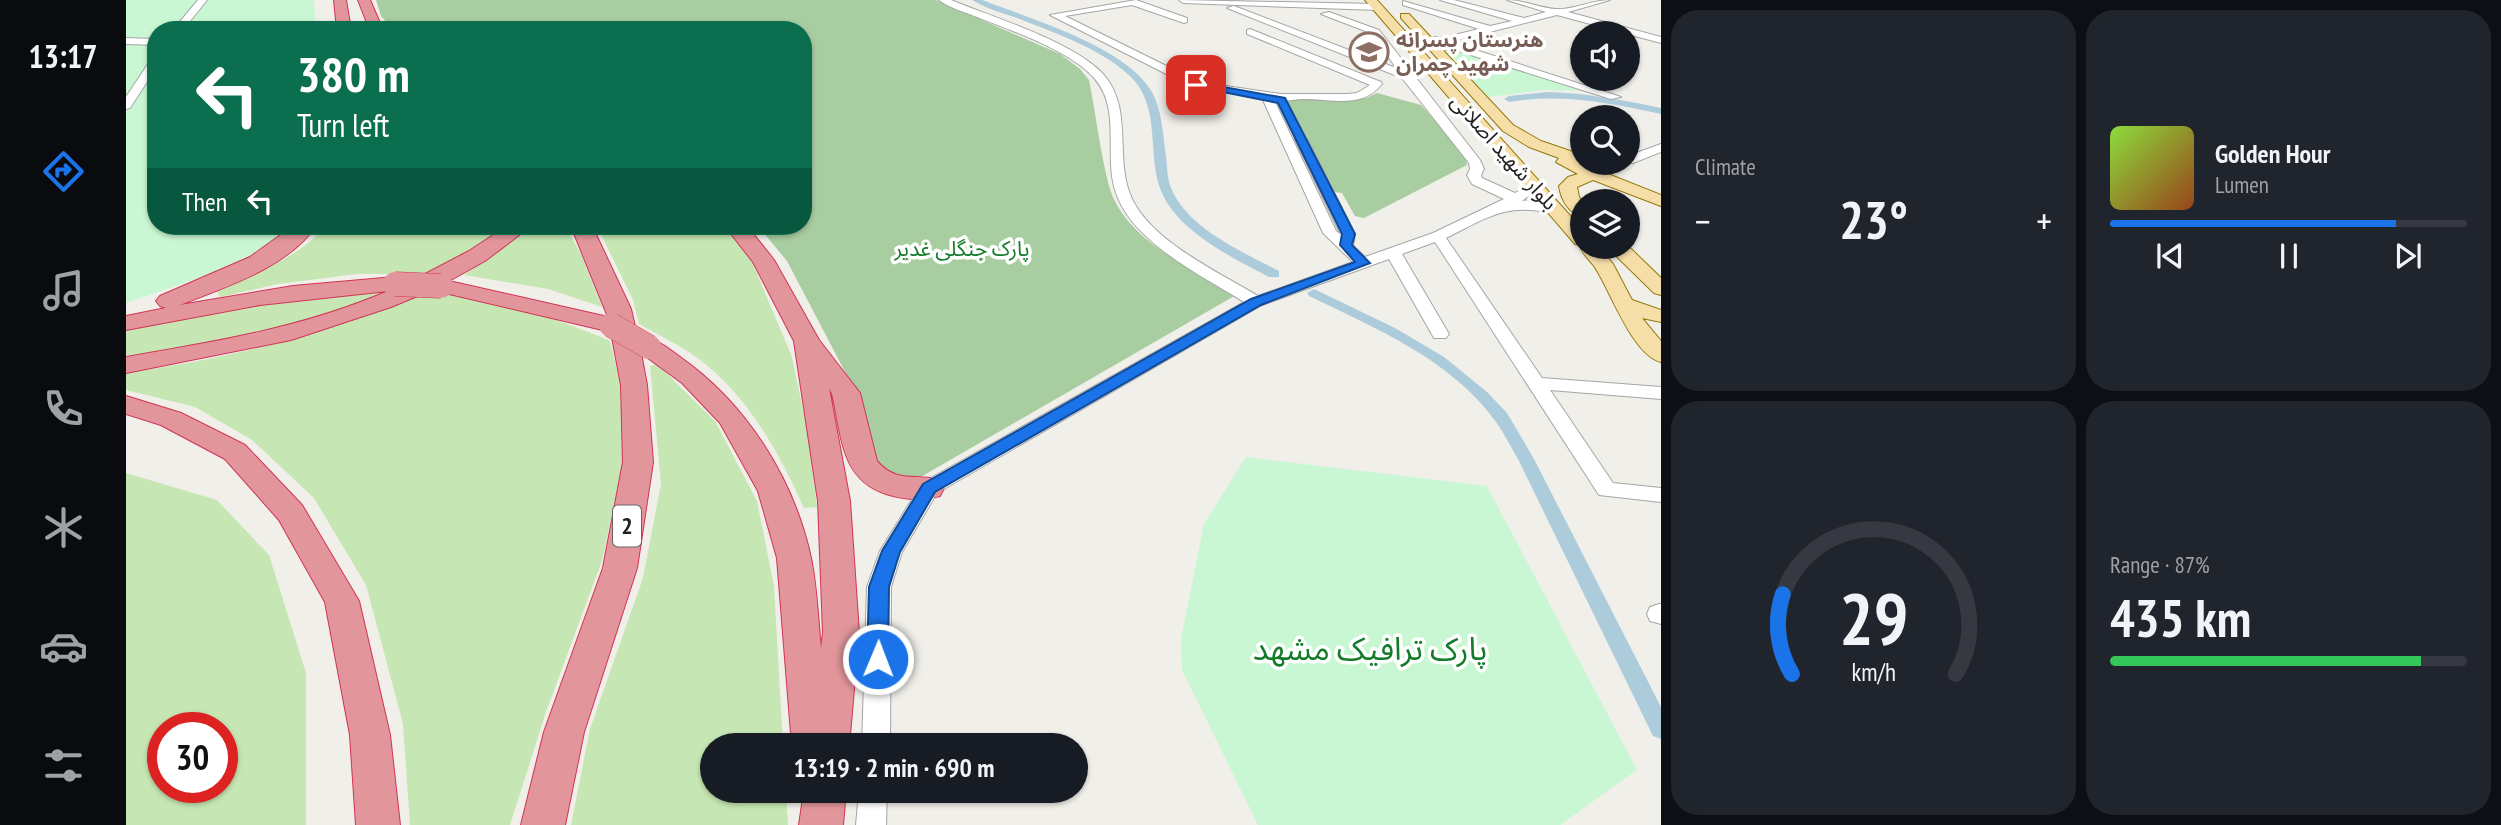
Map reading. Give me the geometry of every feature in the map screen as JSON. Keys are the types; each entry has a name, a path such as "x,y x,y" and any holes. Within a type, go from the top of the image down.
{"highway":[{"path":"329,0 340,5"},
{"path":"364,0 373,21"},
{"path":"126,314 227,278 271,255 294,235"},
{"path":"126,365 258,341 348,315 434,280 488,251 509,235"},
{"name":"2","path":"544,825 565,732 620,568 638,462 634,385 619,309 586,235"},
{"path":"743,235 763,260 807,341 846,393 863,464 874,477 890,484 906,489 929,488"},
{"path":"126,323 272,293 340,286 441,286 611,325 649,347 691,377 732,418 773,491 794,558 811,733"},
{"path":"807,341 834,501 841,633 831,733"},
{"path":"126,405 171,419 235,452 292,513 342,601 370,735 378,825"},
{"path":"126,412 171,419"},
{"path":"817,803 820,825"},
{"path":"820,825 823,803"}],"main road":[{"name":"بلوار شهید اصلانی","path":"1379,2 1429,42 1508,128 1535,144 1570,158"},
{"name":"بلوار شهید اصلانی","path":"1379,2 1476,122 1570,227"},
{"path":"1476,122 1524,146 1570,160"},
{"name":"بلوار شهید اصلانی","path":"1570,198 1567,186 1581,175"},
{"path":"1607,175 1661,201"},
{"path":"1613,175 1661,193"},
{"path":"1599,259 1622,303 1658,343"},
{"path":"1630,259 1661,289"},
{"path":"1622,303 1638,311 1661,316"}],"street":[{"path":"186,21 203,0"},
{"path":"943,0 1058,49 1099,76 1114,108 1122,194 1144,226 1169,247 1256,302"},
{"path":"1183,0 1323,10 1379,2"},
{"path":"1240,0 1318,3 1323,10 1376,32 1475,163 1477,169 1474,176 1477,181 1507,203 1532,204 1555,210"},
{"path":"1444,0 1554,24"},
{"path":"1511,0 1661,40"},
{"path":"1429,42 1606,0"},
{"path":"1184,20 1133,2 1055,15 1196,85 1213,90 1274,98 1360,96 1373,91 1377,84 1250,32"},
{"path":"1406,3 1490,29"},
{"path":"1231,8 1406,75"},
{"path":"126,41 147,42"},
{"path":"1429,42 1459,48 1615,96"},
{"path":"127,102 147,74"},
{"path":"1274,98 1281,128 1330,233 1363,263"},
{"path":"1274,98 1296,129 1349,234 1346,245"},
{"path":"1281,128 1296,129"},
{"path":"1640,156 1659,150"},
{"path":"1299,166 1315,167"},
{"path":"876,733 879,587 891,551 929,488 1256,302 1438,236 1530,190 1529,181"},
{"path":"1315,199 1330,200"},
{"path":"1324,218 1341,219"},
{"path":"1438,236 1606,490 1661,495"},
{"path":"1393,251 1440,334"},
{"path":"1537,383 1661,393"},
{"path":"871,825 872,803"}],"green space":[{"path":"126,0 314,0 315,21 147,21 147,235 280,235 251,256 205,276 126,303"},
{"name":"پارک جنگلی غدیر","path":"376,0 936,0 1060,54 1080,69 1089,80 1106,173 1117,205 1129,222 1162,251 1236,295 912,482 873,465 854,389 787,261 765,235 812,235 812,21 385,21"},
{"path":"1465,51 1570,87 1570,91 1544,90 1488,97 1462,70 1463,66 1444,52"},
{"path":"1377,93 1421,105 1466,156 1467,165 1364,218 1355,216 1342,193 1335,192 1287,101 1290,98 1366,98"},
{"path":"497,235 429,274 357,274 278,284 220,297 217,291 289,256 315,237"},
{"path":"520,235 570,235 582,256 602,307 548,289 464,275"},
{"path":"601,235 732,235 752,262 792,357 807,429 817,507 804,508 761,427 733,391 699,359 639,324 633,300"},
{"path":"388,292 319,317 256,335 126,359 126,330 271,299"},
{"path":"424,293 496,302 565,323 610,341 621,386 623,462 602,561 546,712 510,825 410,825 403,724 366,585 314,498 252,440 195,407 126,390 126,373 278,343 352,320"},
{"path":"657,364 715,421 757,501 774,586 782,733 700,733 700,803 787,803 788,825 571,825 590,729 643,578 661,484 650,366"},
{"name":"پارک ترافیک مشهد","path":"1246,457 1487,486 1637,770 1560,825 1258,825 1182,670 1181,639 1204,524"},
{"path":"126,473 217,500 269,555 306,673 306,825 126,825"}],"waterway":[{"path":"976,0 1093,48 1134,75 1150,97 1164,184 1173,200 1184,215 1210,238 1274,274"},
{"path":"1509,99 1567,95 1604,99 1661,111"},
{"path":"1314,293 1390,331 1438,360 1461,377 1501,417 1526,459 1661,729"}],"place":[{"name":"هنرستان پسرانه شهید چمران","path":"1369,52"}],"route":[{"path":"878,659 879,587 891,551 929,488 1256,302 1363,263 1346,245 1349,234 1281,100 1273,101 1264,96 1213,90 1196,85"}]}
